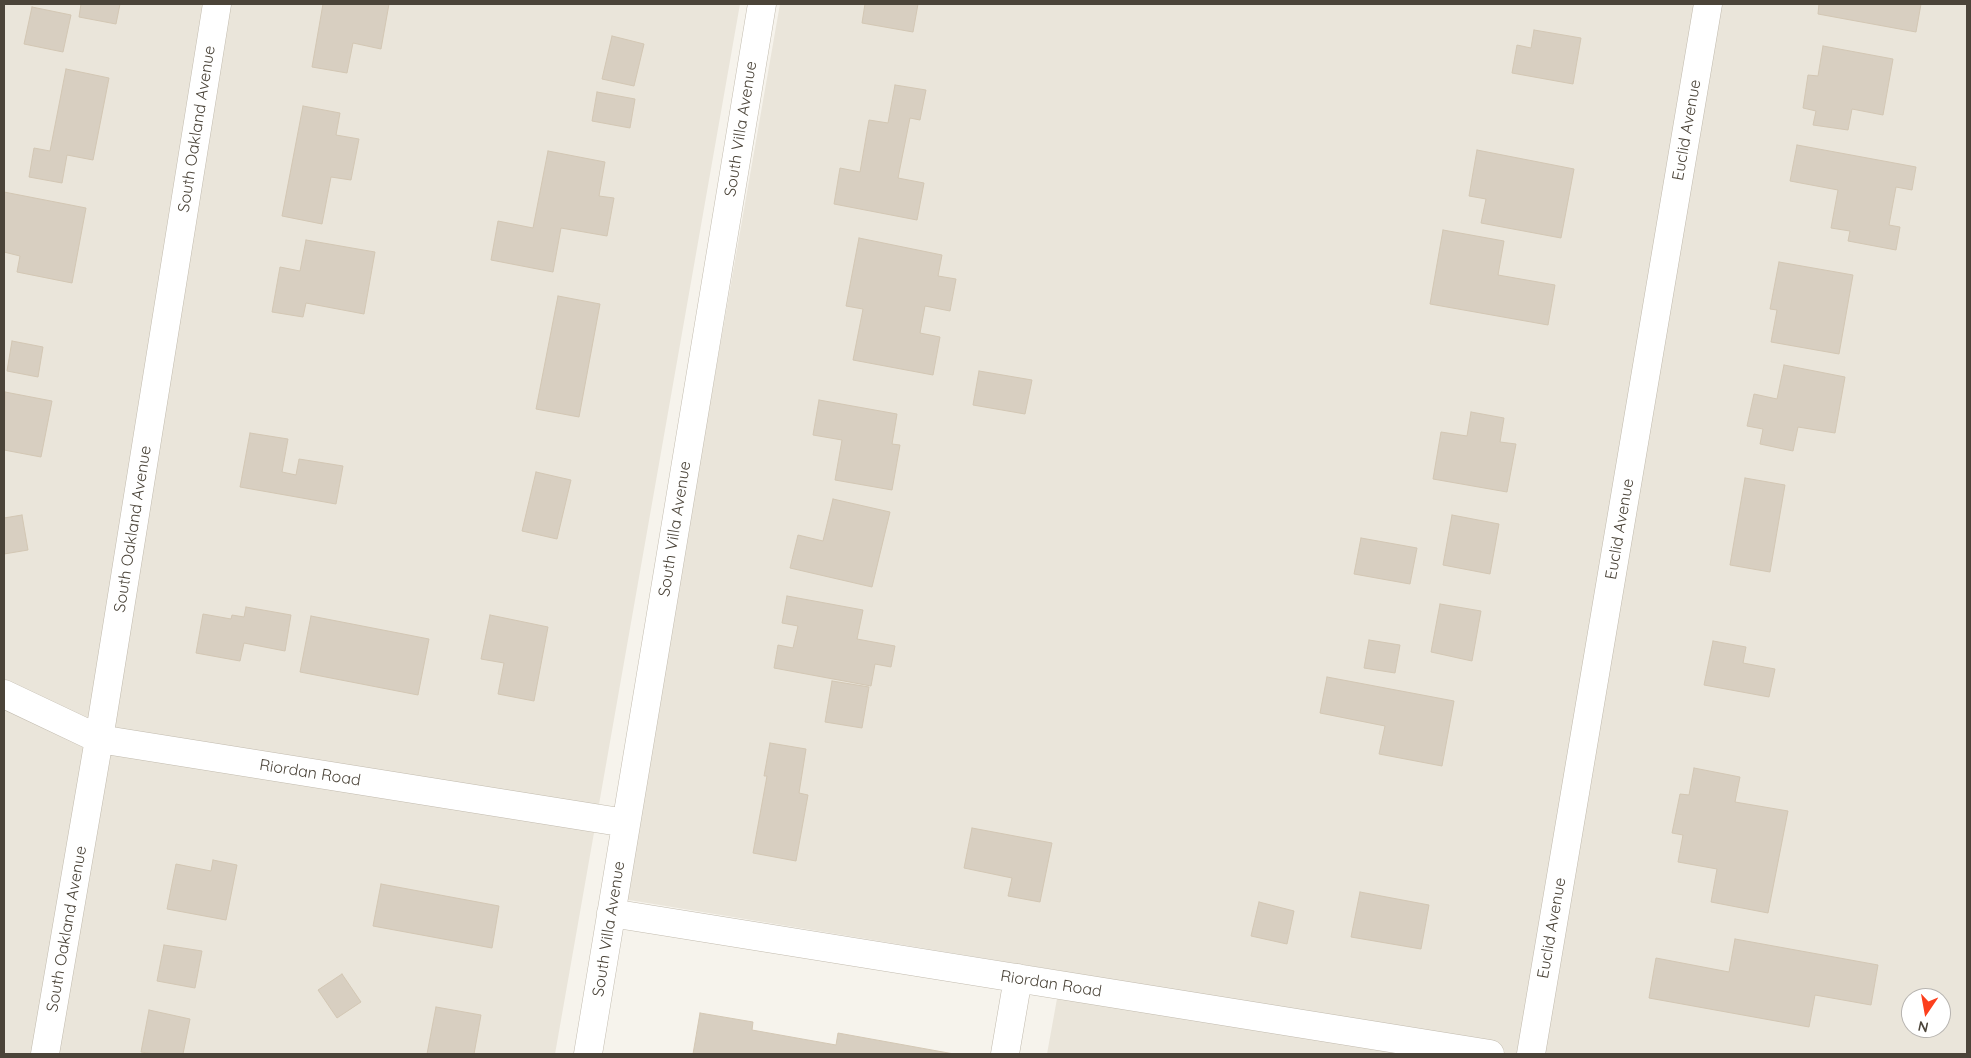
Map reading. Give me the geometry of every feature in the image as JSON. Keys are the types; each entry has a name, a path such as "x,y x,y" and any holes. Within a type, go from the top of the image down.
{"street":[{"name":"South Oakland Avenue","path":"45,1054 99,740 217,4"},
{"name":"South Villa Avenue","path":"588,1054 762,4"},
{"name":"Euclid Avenue","path":"1531,1054 1708,4"},
{"name":"Riordan Road","path":"4,694 99,740 626,824"},
{"name":"Riordan Road","path":"611,913 1490,1054"},
{"path":"1005,1054 1018,978"}],"shaded area":[{"path":"4,4 740,4 555,1054 4,1054"},
{"path":"780,4 1967,4 1967,1054 1047,1054 1062,971 623,899"}],"building":[{"path":"81,4 120,4 116,24 79,17"},
{"path":"323,4 389,4 381,49 353,43 347,73 312,67"},
{"path":"865,4 918,4 913,32 862,23"},
{"path":"1819,4 1921,4 1916,32 1818,14"},
{"path":"32,7 71,15 63,52 24,44"},
{"path":"1534,30 1581,38 1573,84 1512,73 1517,45 1531,48"},
{"path":"612,36 644,44 634,86 602,79"},
{"path":"1823,46 1893,59 1883,115 1852,109 1848,130 1813,125 1816,111 1803,108 1808,75 1818,76"},
{"path":"66,69 109,78 93,160 67,155 62,183 29,177 34,148 50,151"},
{"path":"895,85 926,90 920,120 910,118 898,178 924,183 917,220 834,204 840,168 860,172 869,120 888,123"},
{"path":"597,92 635,99 630,128 592,121"},
{"path":"303,106 340,113 336,135 359,139 351,180 331,177 322,224 282,216"},
{"path":"1797,145 1916,167 1912,190 1896,187 1889,225 1900,227 1896,250 1848,241 1850,231 1831,228 1838,190 1790,181"},
{"path":"1477,150 1574,169 1561,238 1481,223 1486,199 1469,196"},
{"path":"548,151 605,162 599,196 614,198 607,236 561,228 553,272 491,260 498,221 533,228"},
{"path":"4,192 86,208 72,283 17,272 20,256 4,252"},
{"path":"1443,230 1504,241 1498,275 1555,285 1548,325 1430,304"},
{"path":"859,238 942,255 938,276 956,279 950,311 925,306 920,333 940,337 933,375 853,360 863,309 846,306"},
{"path":"306,240 375,252 364,314 306,303 303,317 272,312 280,267 300,271"},
{"path":"1779,262 1853,275 1839,354 1771,342 1777,310 1770,309"},
{"path":"558,296 600,304 579,417 536,409"},
{"path":"12,341 43,347 38,377 7,371"},
{"path":"1784,365 1845,377 1835,433 1798,427 1793,451 1760,444 1763,429 1747,426 1754,394 1777,399"},
{"path":"979,371 1032,380 1025,414 973,405"},
{"path":"5,392 52,401 41,457 4,450"},
{"path":"819,400 897,414 892,444 900,445 892,490 835,480 842,440 813,435"},
{"path":"1471,412 1504,418 1500,442 1516,444 1507,492 1433,479 1441,432 1467,436"},
{"path":"250,433 288,439 282,472 296,475 299,459 343,466 336,504 240,487"},
{"path":"536,472 571,480 557,539 522,531"},
{"path":"1745,478 1785,485 1770,572 1730,565"},
{"path":"833,499 890,512 872,587 790,568 798,535 823,541"},
{"path":"22,515 28,550 4,554 4,518"},
{"path":"1452,515 1499,524 1490,574 1443,565"},
{"path":"1361,538 1417,548 1410,584 1354,574"},
{"path":"787,596 863,610 857,639 895,646 891,667 875,664 871,686 774,668 778,645 793,648 798,626 782,623"},
{"path":"1440,604 1481,611 1472,661 1431,652"},
{"path":"246,607 291,615 285,651 244,643 240,661 196,653 203,614 231,619 232,615 244,617"},
{"path":"490,615 548,627 534,701 498,694 504,663 481,659"},
{"path":"311,616 429,639 418,695 300,672"},
{"path":"1369,640 1400,645 1395,673 1364,668"},
{"path":"1713,641 1746,647 1743,663 1775,669 1769,697 1704,685"},
{"path":"1327,677 1454,701 1442,766 1379,754 1385,726 1320,713"},
{"path":"832,681 869,687 862,728 825,722"},
{"path":"770,743 806,749 799,793 808,795 796,861 753,853 767,776 764,776"},
{"path":"1694,768 1740,777 1735,802 1788,811 1768,913 1711,902 1717,869 1678,862 1683,835 1672,833 1680,794 1689,795"},
{"path":"972,828 1052,843 1040,902 1008,896 1012,878 964,868"},
{"path":"213,860 237,865 226,920 167,909 176,864 211,871"},
{"path":"381,884 499,906 492,948 373,926"},
{"path":"1360,892 1429,905 1421,949 1351,937"},
{"path":"1259,902 1294,911 1287,944 1251,936"},
{"path":"1735,939 1878,965 1871,1005 1815,995 1809,1027 1649,998 1656,958 1729,972"},
{"path":"164,945 202,951 195,988 157,981"},
{"path":"342,974 361,1002 337,1018 318,990"},
{"path":"436,1007 481,1015 474,1054 427,1054"},
{"path":"149,1010 190,1019 183,1054 141,1052"},
{"path":"700,1013 753,1022 752,1030 836,1045 838,1033 954,1054 693,1054"}]}
